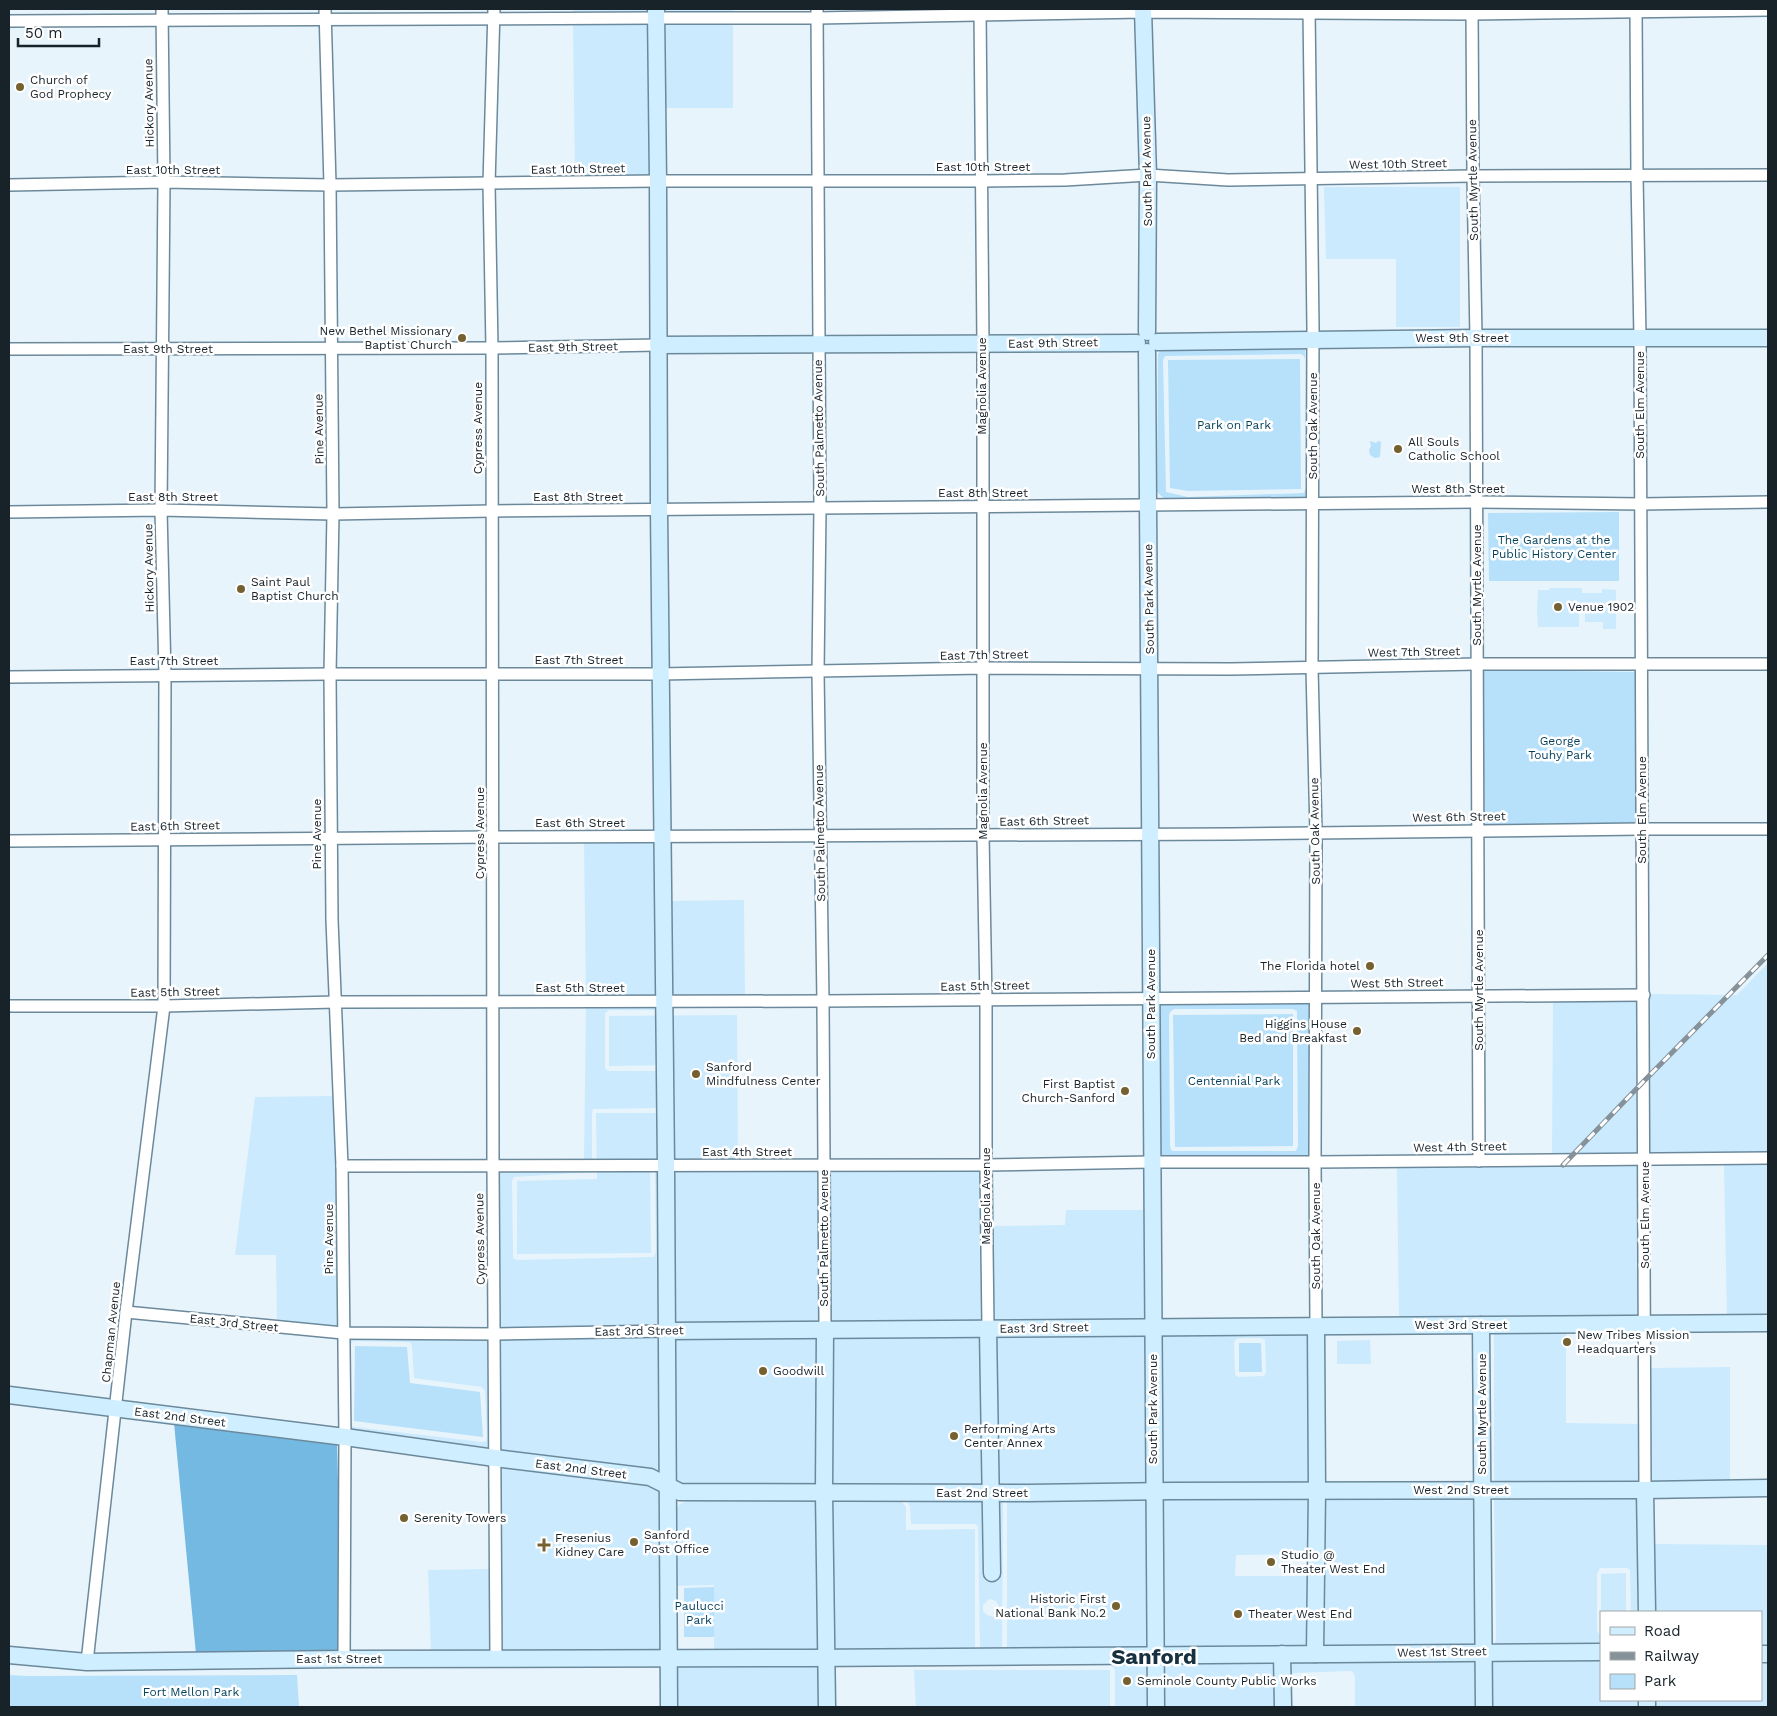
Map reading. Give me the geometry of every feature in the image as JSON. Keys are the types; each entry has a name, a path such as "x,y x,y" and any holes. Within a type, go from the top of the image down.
{"street":[{"name":"South Elm Avenue","path":"1636,10 1640,338 1647,1611"},
{"path":"9,21 162,15 1768,10"},
{"name":"South Park Avenue","path":"1143,11 1148,174 1147,342 1156,1707"},
{"name":"South Oak Avenue","path":"1309,11 1313,504 1312,668 1316,833 1317,1491 1315,1654"},
{"name":"South Myrtle Avenue","path":"1472,11 1476,338 1479,1160"},
{"name":"Magnolia Avenue","path":"980,12 983,344 983,835 992,1573"},
{"path":"656,13 658,510 666,1166 669,1707"},
{"name":"Pine Avenue","path":"325,14 330,185 333,514 330,674 332,920 342,1166 344,1334 344,1659"},
{"name":"Cypress Avenue","path":"494,14 489,184 494,674 493,1165 496,1658"},
{"name":"South Palmetto Avenue","path":"817,14 820,508 818,672 823,1001 824,1492 827,1707"},
{"name":"Hickory Avenue","path":"162,15 164,182 162,510 165,675 163,840 164,1006"},
{"name":"West 10th Street","path":"1148,174 1228,180 1473,176 1768,175"},
{"name":"East 10th Street","path":"9,185 164,182 330,185 658,181 982,181 1065,180 1148,174"},
{"name":"West 9th Street","path":"1147,342 1476,338 1768,338"},
{"name":"East 9th Street","path":"9,349 331,349 1147,342"},
{"name":"West 8th Street","path":"1148,506 1476,502 1641,504 1768,502"},
{"name":"East 8th Street","path":"9,512 162,510 333,514 1148,506"},
{"name":"West 7th Street","path":"1150,669 1477,664 1768,664"},
{"name":"East 7th Street","path":"9,677 330,674 660,674 983,668 1150,669"},
{"name":"West 6th Street","path":"1150,833 1316,833 1642,828 1768,829"},
{"name":"East 6th Street","path":"9,841 1150,833"},
{"name":"West 5th Street","path":"1151,998 1644,995"},
{"name":"East 5th Street","path":"9,1006 164,1006 336,1002 493,1003 1151,998"},
{"name":"Chapman Avenue","path":"88,1662 126,1312 164,1006"},
{"name":"West 4th Street","path":"1152,1162 1768,1158"},
{"name":"East 4th Street","path":"342,1166 986,1165 1152,1162"},
{"name":"East 3rd Street","path":"126,1312 344,1334 1153,1326"},
{"name":"West 3rd Street","path":"1153,1326 1481,1326 1768,1323"},
{"name":"South Myrtle Avenue","path":"1481,1326 1484,1707"},
{"name":"East 2nd Street","path":"9,1396 650,1477 680,1492 991,1493 1154,1491"},
{"name":"West 2nd Street","path":"1154,1491 1768,1488"},
{"name":"West 1st Street","path":"827,1657 1600,1652"},
{"path":"1282,1654 1282,1707"},
{"name":"East 1st Street","path":"9,1655 88,1662 827,1657"}],"shaded area":[{"path":"573,9 650,9 650,11 573,12"},
{"path":"661,9 733,9 733,12 661,11"},
{"path":"650,24 652,175 575,176 573,25"},
{"path":"661,24 733,24 733,108 663,108"},
{"path":"1324,187 1460,187 1460,327 1396,327 1396,259 1326,259"},
{"name":"Venue 1902","path":"1550,588 1582,588 1582,593 1602,593 1602,589 1616,590 1616,629 1603,629 1603,622 1585,622 1585,611 1579,611 1579,627 1538,627 1538,590 1549,590"},
{"path":"584,843 657,843 658,995 586,996"},
{"path":"744,900 745,995 670,995 669,901"},
{"path":"1768,963 1768,1152 1650,1153 1649,994 1737,995"},
{"path":"1638,1001 1639,1153 1552,1154 1553,1002"},
{"path":"586,1008 659,1008 659,1010 609,1010 605,1013 605,1069 609,1071 659,1071 660,1108 593,1109 592,1160 584,1160"},
{"path":"737,1015 738,1160 650,1159 651,1253 517,1254 517,1181 597,1179 596,1113 672,1113 671,1065 609,1066 609,1016"},
{"path":"334,1096 337,1166 338,1327 277,1321 276,1255 235,1255 255,1097"},
{"path":"1768,1164 1768,1317 1727,1317 1724,1165"},
{"path":"1639,1166 1639,1317 1399,1319 1397,1168"},
{"path":"498,1171 592,1172 514,1177 512,1181 513,1258 517,1260 654,1257 656,1252 655,1172 661,1172 662,1325 500,1327"},
{"path":"818,1171 819,1323 673,1324 672,1172"},
{"path":"829,1171 981,1171 983,1323 830,1323"},
{"path":"1066,1210 1146,1210 1147,1320 994,1323 992,1226 1065,1225"},
{"path":"1494,1331 1566,1331 1566,1423 1640,1424 1640,1484 1494,1484"},
{"path":"1311,1332 1311,1484 1159,1485 1158,1333","holes":["1261,1338 1265,1340 1266,1372 1264,1376 1239,1377 1235,1375 1234,1343 1236,1339"]},
{"path":"1147,1333 1148,1485 996,1486 994,1335"},
{"path":"819,1335 818,1486 681,1486 674,1482 673,1337"},
{"path":"830,1335 983,1335 985,1486 830,1486"},
{"path":"662,1337 663,1476 500,1452 500,1340"},
{"path":"349,1340 489,1340 489,1451 351,1431 351,1425 354,1427 482,1442 486,1441 487,1436 485,1391 482,1387 414,1378 412,1347 411,1343 407,1342 353,1341 350,1346 350,1371"},
{"path":"1370,1340 1371,1364 1337,1364 1337,1341"},
{"path":"1730,1367 1730,1482 1651,1484 1651,1368"},
{"path":"174,1423 337,1442 339,1521 338,1652 196,1654"},
{"path":"500,1465 649,1483 663,1490 663,1652 502,1652"},
{"path":"1298,1497 1306,1499 1310,1504 1311,1554 1236,1555 1235,1576 1310,1576 1309,1643 1307,1646 1007,1650 1007,1500"},
{"path":"1322,1497 1474,1498 1476,1645 1320,1647"},
{"path":"1494,1497 1640,1497 1641,1611 1631,1611 1630,1570 1627,1568 1600,1568 1597,1574 1597,1631 1600,1636 1600,1646 1495,1645"},
{"path":"907,1499 985,1499 987,1580 998,1579 997,1499 1003,1499 1002,1650 980,1650 978,1526 975,1524 911,1524 910,1507","holes":["989,1599 996,1601 999,1606 998,1612 993,1617 987,1615 983,1611 983,1605"]},
{"path":"895,1500 902,1502 906,1507 906,1530 975,1529 975,1650 714,1653 714,1585 674,1586 674,1511 680,1504 687,1501"},
{"path":"1652,1544 1768,1545 1768,1648 1762,1648 1762,1611 1652,1611"},
{"path":"490,1569 491,1652 431,1652 428,1570"},
{"path":"1626,1573 1626,1611 1601,1611 1601,1574"},
{"path":"1481,1658 1478,1707 1355,1707 1355,1677 1353,1672 1350,1671 1294,1673 1292,1675 1293,1707 1288,1707 1288,1660"},
{"path":"1493,1658 1600,1658 1600,1701 1641,1701 1641,1707 1489,1707 1489,1675"},
{"path":"1277,1660 1277,1707 1161,1707 1161,1661"},
{"path":"1150,1661 1150,1707 1115,1707 1115,1670 1111,1665 915,1664"},
{"path":"1762,1661 1768,1661 1768,1707 1653,1707 1653,1701 1762,1701"},
{"path":"674,1664 821,1664 821,1707 675,1707"},
{"path":"914,1670 1110,1670 1110,1707 916,1707"}],"green space":[{"path":"1305,348 1307,498 1167,501 1157,492 1158,354 1166,349","holes":["1303,355 1305,359 1306,488 1304,493 1188,497 1166,492 1163,360 1165,356"]},
{"name":"Park on Park","path":"1300,359 1301,489 1188,491 1170,488 1168,360"},
{"path":"1370,441 1381,442 1380,457 1375,458 1370,455"},
{"name":"The Gardens at the Public History Center","path":"1619,512 1619,581 1489,581 1488,513"},
{"name":"George Touhy Park","path":"1481,670 1638,672 1637,824 1483,824"},
{"path":"1157,1004 1310,1004 1309,1156 1157,1156","holes":["1174,1009 1293,1009 1297,1011 1298,1146 1296,1151 1172,1151 1170,1147 1170,1012"]},
{"name":"Centennial Park","path":"1293,1014 1293,1146 1175,1147 1173,1015"},
{"path":"1239,1343 1261,1343 1262,1372 1239,1372"},
{"path":"355,1346 407,1347 410,1383 480,1392 483,1437 354,1421"},
{"name":"Paulucci Park","path":"714,1587 714,1637 684,1637 684,1588"},
{"name":"Fort Mellon Park","path":"9,1675 297,1675 299,1707 9,1707"}],"railway":[{"path":"1563,1165 1768,955"}],"place":[{"name":"Church of God Prophecy","path":"20,87"},
{"name":"New Bethel Missionary Baptist Church","path":"462,338"},
{"name":"All Souls Catholic School","path":"1398,449"},
{"name":"Saint Paul Baptist Church","path":"241,589"},
{"name":"Venue 1902","path":"1558,607"},
{"name":"The Florida hotel","path":"1370,966"},
{"name":"Higgins House Bed and Breakfast","path":"1357,1031"},
{"name":"Sanford Mindfulness Center","path":"696,1074"},
{"name":"First Baptist Church-Sanford","path":"1125,1091"},
{"name":"New Tribes Mission Headquarters","path":"1567,1342"},
{"name":"Goodwill","path":"763,1371"},
{"name":"Performing Arts Center Annex","path":"954,1436"},
{"name":"Serenity Towers","path":"404,1518"},
{"name":"Sanford Post Office","path":"634,1542"},
{"name":"Fresenius Kidney Care","path":"544,1545"},
{"name":"Studio @ Theater West End","path":"1271,1562"},
{"name":"Historic First National Bank No.2","path":"1116,1606"},
{"name":"Theater West End","path":"1238,1614"},
{"name":"Seminole County Public Works","path":"1127,1681"}],"district":[{"name":"Sanford","path":"1154,1656"}]}
